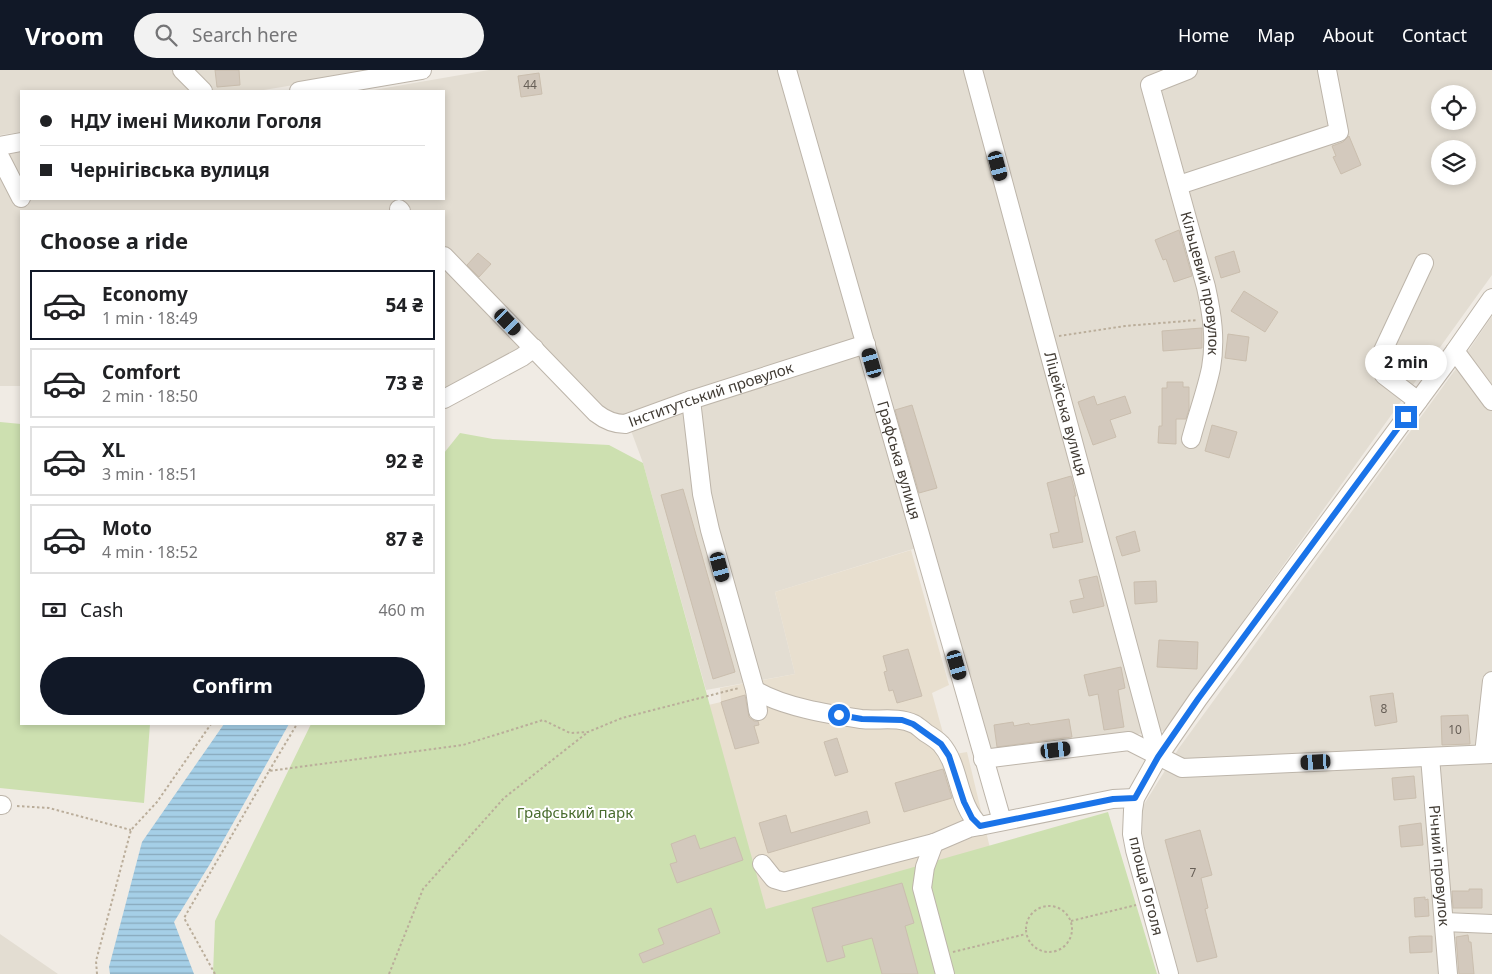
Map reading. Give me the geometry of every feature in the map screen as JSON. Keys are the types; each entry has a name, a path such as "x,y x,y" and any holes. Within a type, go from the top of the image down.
{"street":[{"path":"182,70 202,90"},
{"path":"305,90 422,70"},
{"name":"Графська вулиця","path":"787,70 1002,821"},
{"name":"Ліцейська вулиця","path":"973,70 1158,757"},
{"name":"Кільцевий провулок","path":"1188,70 1150,86 1179,186 1213,319 1211,368 1191,439"},
{"path":"1179,186 1339,132 1327,70"},
{"path":"0,146 20,142"},
{"path":"0,157 20,197"},
{"name":"Інститутський провулок","path":"445,257 596,413 616,424 625,424 690,400 866,344"},
{"path":"1418,401 1384,375 1380,357 1424,263"},
{"path":"762,864 774,879 784,882 934,843 969,828 1113,799 1135,798 1158,757 1198,699 1492,298"},
{"path":"445,398 522,357 534,348"},
{"path":"1455,351 1492,401"},
{"path":"690,400 702,494 710,530 754,687 758,711"},
{"path":"983,759 1130,741 1182,768 1488,754 1492,681"},
{"path":"754,687 768,699 800,707 862,719 902,720 913,724 941,744 949,756 964,802 972,818 980,826"},
{"name":"Річний провулок","path":"1430,757 1448,974"},
{"name":"площа Гоголя","path":"1135,798 1132,834 1148,902 1169,974"},
{"path":"934,843 925,867 922,888 945,974"},
{"path":"1444,922 1492,924"}],"path":[{"path":"1044,338 1125,326 1213,319"},
{"path":"389,974 423,890 504,798 588,732 622,718 754,687"},
{"path":"269,771 463,745 543,720 570,733 588,732"},
{"path":"97,974 96,961 130,830 157,802 209,725"},
{"path":"215,974 184,918 296,725"},
{"path":"1,805 49,808 130,830"},
{"path":"1071,921 1148,902"},
{"path":"1043,906 1057,907 1063,910 1071,921 1072,930 1070,938 1059,950 1051,952 1035,948 1026,934 1027,920 1036,909 1043,906"},
{"path":"940,956 1026,934"}],"shaded area":[{"path":"0,70 383,70 264,90 20,90 20,132 0,135"},
{"path":"489,70 1492,70 1492,275 1164,731 990,751 929,544 775,592 795,674 706,690 643,463 626,417 608,416 539,347 445,400 445,210 20,210 20,386 0,386 0,156 20,152 20,200 445,200 445,90 374,90"},
{"path":"1492,316 1492,974 1179,974 1142,841 1143,806 1179,748 1458,366"},
{"path":"911,550 949,685 932,693 949,755 967,752 989,844 1027,974 386,974 675,713 721,702 720,688 795,674 775,592"},
{"path":"0,934 58,974 0,974"}],"green space":[{"path":"0,422 20,424 20,725 150,725 144,803 0,788"},
{"name":"Графський парк","path":"460,433 493,439 609,445 643,463 766,909 1108,812 1157,974 213,974 215,921 311,725 445,725 445,452"}],"water":[{"path":"223,725 288,725 210,864 174,922 194,974 110,974 109,967 142,842"}],"building":[{"path":"215,70 239,70 240,85 217,87"},
{"path":"539,73 542,94 521,97 518,76"},
{"path":"1349,136 1361,165 1341,174 1333,157 1336,156 1332,146 1343,142"},
{"path":"1179,230 1192,276 1174,282 1166,259 1163,260 1155,240"},
{"path":"1234,251 1240,272 1221,278 1215,257"},
{"path":"478,253 491,264 479,277 467,265"},
{"path":"1244,291 1278,312 1265,332 1231,311"},
{"path":"1202,328 1202,348 1163,351 1162,331"},
{"path":"1228,334 1249,337 1246,361 1225,358"},
{"path":"1167,382 1183,382 1183,387 1189,387 1189,409 1186,419 1176,419 1176,444 1158,443 1159,426 1162,426 1162,388 1167,388"},
{"path":"1094,396 1097,405 1125,396 1131,413 1110,420 1116,437 1093,445 1078,402"},
{"path":"912,405 937,488 919,493 895,410"},
{"path":"1212,425 1237,432 1229,458 1205,451"},
{"path":"1071,476 1083,542 1053,548 1050,534 1059,532 1047,483"},
{"path":"683,489 735,672 713,679 661,495"},
{"path":"1135,531 1140,551 1122,556 1116,537"},
{"path":"1097,576 1104,606 1073,613 1070,601 1084,598 1079,580"},
{"path":"1156,581 1157,602 1135,604 1134,582"},
{"path":"1159,640 1198,642 1197,669 1157,667"},
{"path":"908,649 922,696 897,703 893,690 889,691 884,672 887,671 883,656"},
{"path":"1121,667 1125,688 1118,690 1124,727 1104,730 1098,694 1089,696 1084,675"},
{"path":"1393,693 1397,722 1375,726 1370,696"},
{"path":"745,695 749,717 754,721 758,721 759,725 754,726 759,743 735,749 721,702"},
{"path":"1468,715 1470,744 1442,745 1441,716"},
{"path":"1069,719 1072,737 997,747 994,725 1013,722 1014,726 1029,723 1030,725"},
{"path":"837,738 848,772 835,776 824,742"},
{"path":"943,769 952,798 904,812 895,783"},
{"path":"1414,776 1416,798 1394,800 1392,778"},
{"path":"867,811 870,823 768,853 759,823 786,815 791,833"},
{"path":"1421,823 1423,845 1401,847 1399,826"},
{"path":"1200,830 1212,875 1201,878 1208,908 1205,909 1217,957 1197,962 1165,840"},
{"path":"695,835 700,849 735,837 743,860 677,883 670,864 677,862 671,844"},
{"path":"902,883 914,923 905,926 918,974 882,974 872,938 842,946 845,957 827,962 812,908"},
{"path":"1469,889 1482,889 1482,908 1453,908 1452,891 1469,891"},
{"path":"1425,897 1425,900 1428,899 1429,916 1415,917 1414,898"},
{"path":"711,908 720,933 643,963 639,954 664,944 658,929"},
{"path":"1468,935 1469,942 1471,942 1474,974 1459,974 1456,937"},
{"path":"1432,936 1432,952 1410,953 1409,937"}],"route":[{"path":"839,715 862,719 902,720 913,724 941,744 949,756 964,802 972,818 980,826 1113,799 1135,798 1158,757 1198,699 1406,417"}]}
